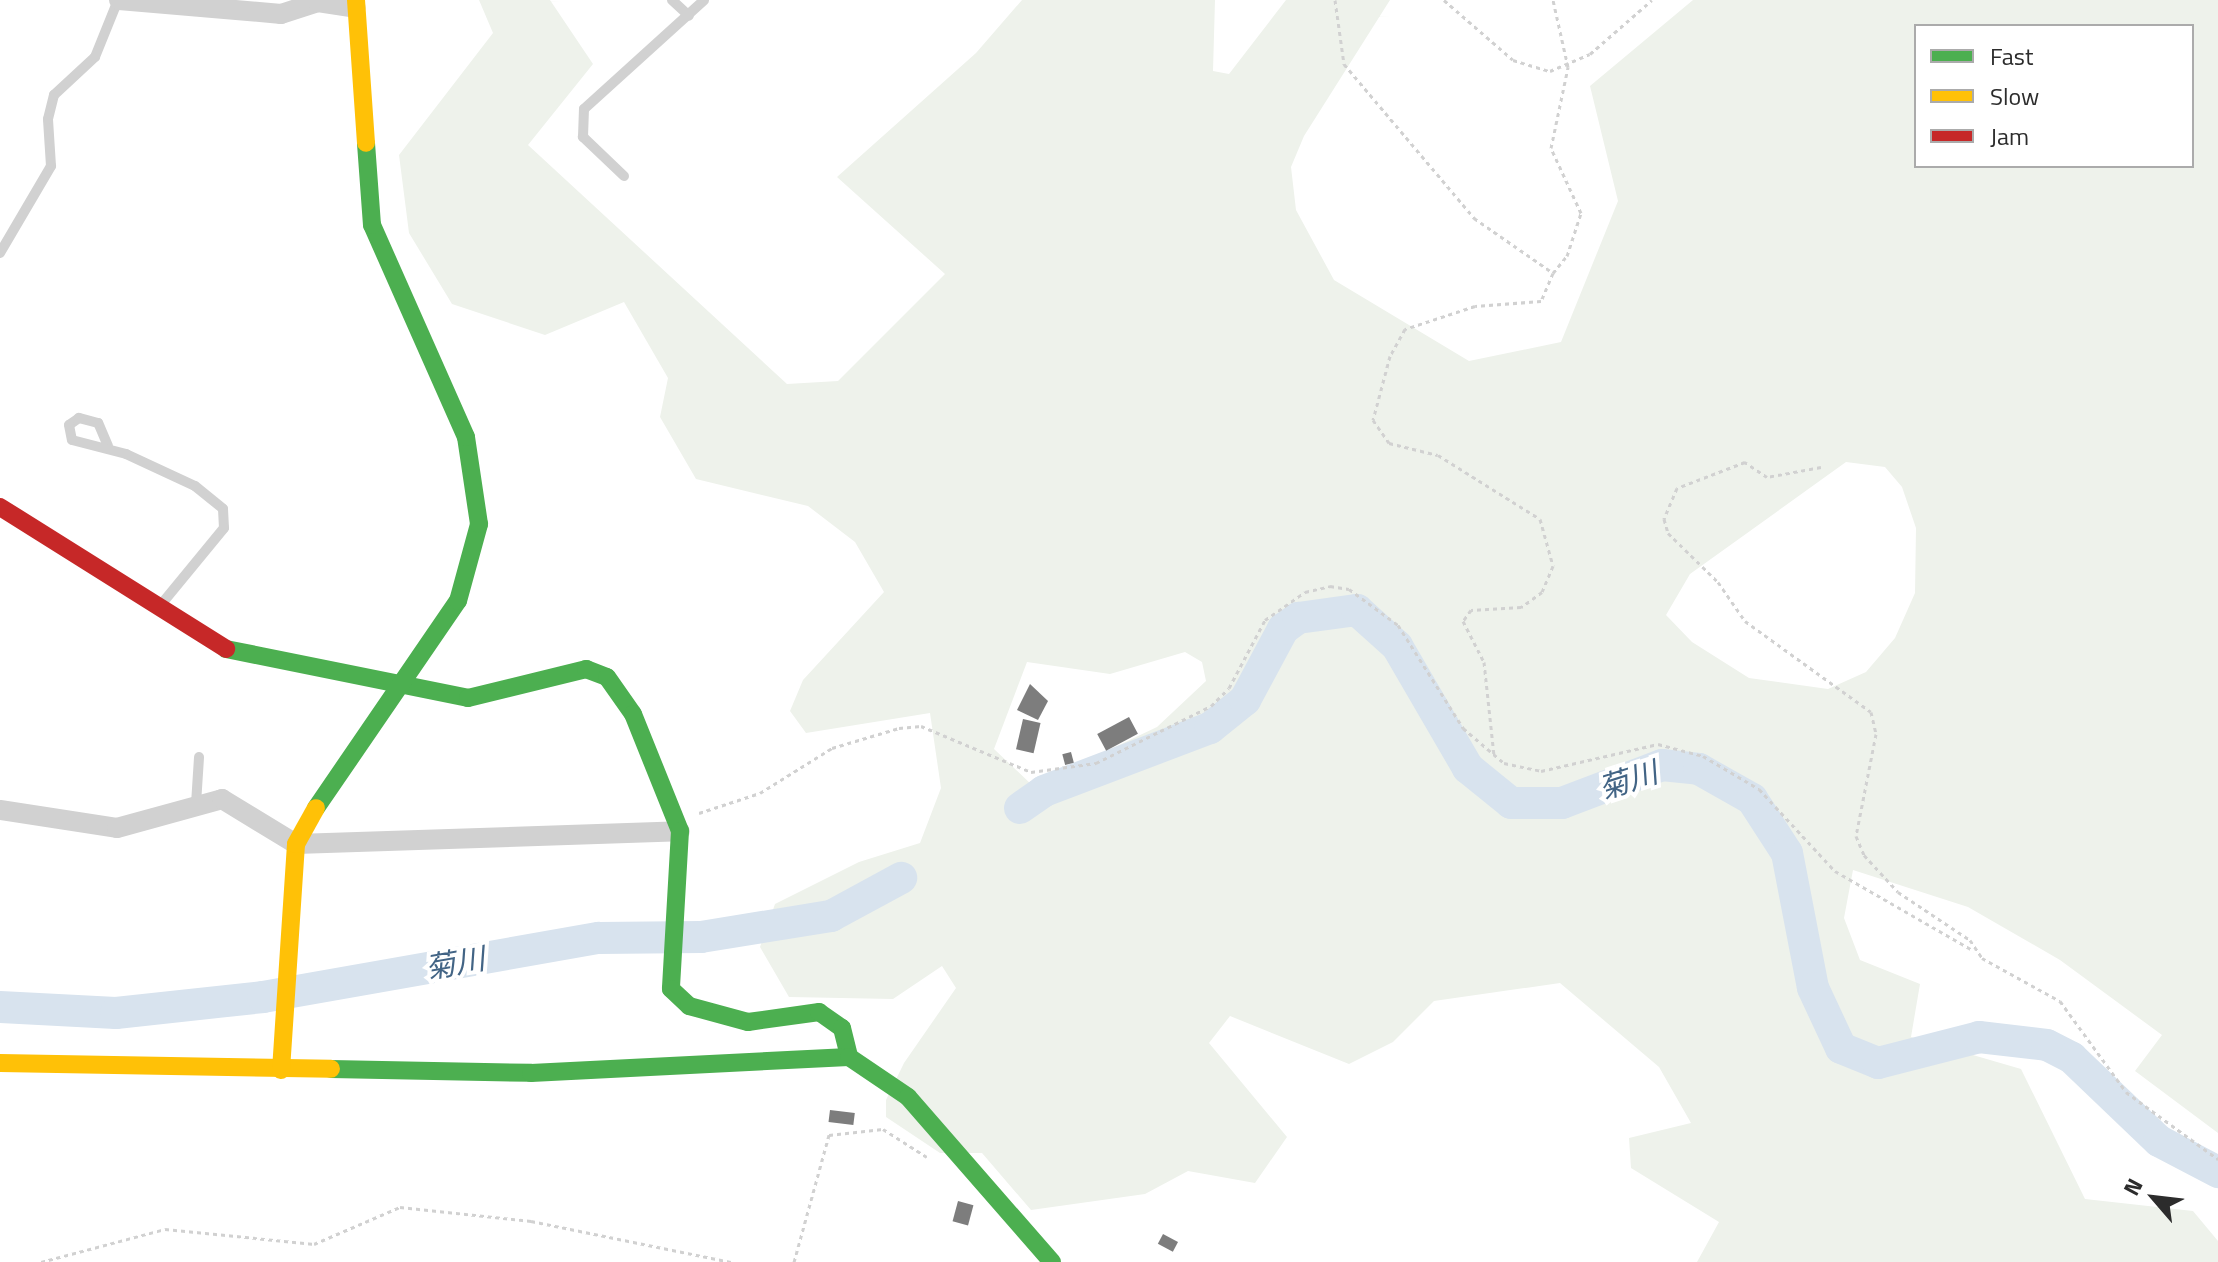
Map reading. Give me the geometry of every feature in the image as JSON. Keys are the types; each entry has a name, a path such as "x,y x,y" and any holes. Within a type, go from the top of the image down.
{"street":[{"path":"119,0 292,14 318,2 356,4 374,234 466,437 479,502 470,574 296,844 281,1070"},
{"path":"0,507 237,656 401,681 468,698 586,669 601,673 633,714 678,826 668,948 677,998 748,1022 819,1012 842,1028 849,1057"},
{"path":"0,810 117,828 196,804 236,803 296,844 678,826"},
{"path":"0,1063 531,1073 849,1057 908,1097 1052,1262"}],"lane":[{"path":"0,253 51,166 48,119 54,95 95,57 119,0"},
{"path":"672,0 689,16"},
{"path":"624,176 583,137 584,109 704,0"},
{"path":"108,446 195,486 223,509 224,528 159,607"},
{"path":"196,804 199,757"}],"path":[{"path":"1335,0 1344,64 1474,218 1553,273"},
{"path":"1444,0 1513,60 1532,69 1568,67 1652,0"},
{"path":"1494,756 1484,662 1463,621 1471,610 1521,607 1542,592 1553,566 1540,519 1438,455 1389,443 1373,420 1390,356 1405,329 1475,306 1541,301 1553,273 1567,256 1581,213 1551,148 1568,67 1553,0"},
{"path":"1821,467 1767,477 1745,462 1677,488 1664,519 1668,533 1718,582 1745,621 1871,712 1876,734 1856,836 1864,855 1898,892 1970,940 1974,951"},
{"path":"678,826 760,793 832,748 899,728 921,726 1031,772 1096,763 1211,706 1265,620 1305,592 1330,586 1349,589 1398,625 1463,728 1494,756 1541,771 1658,744 1703,756 1759,789 1835,871 2060,1001 2126,1092 2218,1159"},
{"path":"794,1262 829,1135 883,1129 906,1138 933,1163"},
{"path":"41,1262 165,1229 314,1244 400,1207 531,1221 731,1262"}],"shaded area":[{"path":"479,0 550,0 593,64 528,145 787,384 838,381 945,274 837,177 976,53 1022,0 1215,0 1213,71 1229,74 1286,0 1390,0 1304,136 1291,167 1296,210 1334,280 1469,361 1561,342 1618,201 1590,86 1693,0 2218,0 2218,1133 2135,1071 2162,1035 2060,960 1968,907 1853,870 1844,918 1860,960 1920,984 1911,1037 2021,1069 2085,1199 2193,1211 2218,1241 2218,1262 1697,1262 1719,1222 1631,1168 1629,1138 1691,1123 1659,1067 1560,983 1434,1001 1393,1042 1349,1064 1230,1016 1209,1043 1287,1137 1255,1183 1188,1171 1145,1194 1031,1210 982,1153 940,1153 886,1117 886,1100 904,1063 956,988 942,966 893,999 789,997 760,947 775,904 859,862 920,843 941,788 930,713 806,733 790,711 803,680 884,592 855,542 808,506 696,479 660,417 668,378 624,302 545,335 452,304 409,233 399,155 493,33","holes":["1846,462 1885,467 1902,487 1916,528 1915,593 1895,638 1866,672 1828,689 1749,678 1692,642 1666,615 1690,574","1185,652 1202,662 1206,681 1157,727 1033,786 994,749 1027,662 1110,674"]}],"building":[{"path":"1030,684 1048,701 1038,720 1017,710"},
{"path":"1129,717 1138,734 1106,751 1097,734"},
{"path":"1023,719 1041,723 1034,753 1016,749"},
{"path":"1071,752 1074,763 1065,765 1062,754"},
{"path":"830,1110 855,1113 853,1125 829,1122"},
{"path":"958,1201 973,1205 968,1225 953,1221"},
{"path":"1163,1234 1178,1242 1173,1252 1158,1244"}],"waterway":[{"name":"菊川","path":"1020,808 1044,791 1210,728 1245,700 1283,629 1298,618 1357,610 1397,646 1468,768 1511,803 1562,803 1662,765 1699,769 1752,799 1787,853 1813,988 1841,1048 1878,1063 1979,1037 2047,1045 2072,1058 2159,1141 2218,1172"},
{"name":"菊川","path":"0,1007 116,1013 263,997 599,938 701,937 831,916 901,878"}],"traffic: fast":[{"path":"316,808 458,601 479,524 466,437 372,225 366,143"},
{"path":"226,649 468,698 586,669 607,677 633,714 680,831 671,989 689,1006 748,1022 819,1012 842,1028 849,1057"},
{"path":"331,1069 531,1073 849,1057 908,1097 1052,1262"}],"traffic: slow":[{"path":"356,0 366,143"},
{"path":"281,1070 296,844 316,808"},
{"path":"0,1063 331,1069"}],"traffic: jam":[{"path":"0,507 226,649"}]}
